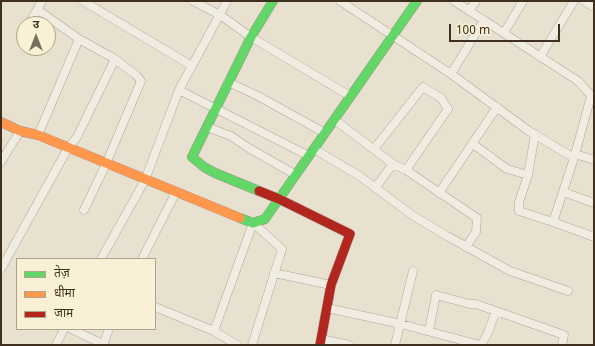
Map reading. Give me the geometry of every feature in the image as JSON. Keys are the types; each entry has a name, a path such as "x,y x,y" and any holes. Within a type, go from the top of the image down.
{"street":[{"path":"34,16 42,1"},
{"path":"83,1 192,66"},
{"path":"193,1 220,15 251,37 350,96"},
{"path":"102,258 145,180 179,90 227,1"},
{"path":"273,1 251,37 192,157 204,167 215,173 279,199 350,234 331,285 320,342 349,345"},
{"path":"340,1 451,74 535,134 574,156 594,160"},
{"path":"253,223 265,219 417,1"},
{"path":"454,1 578,81 592,97 553,222"},
{"path":"469,11 476,1"},
{"path":"504,33 523,1"},
{"path":"540,57 574,1"},
{"path":"584,1 594,7"},
{"path":"38,10 79,39 115,59 136,75 141,81 106,164 84,210"},
{"path":"451,74 484,20"},
{"path":"38,135 79,39"},
{"path":"1,269 68,148 77,138 115,59"},
{"path":"228,82 258,96 325,133"},
{"path":"374,149 423,87 440,98 448,109 406,170"},
{"path":"179,90 215,109 312,152 361,178 412,215 510,271 568,291"},
{"path":"439,193 497,107"},
{"path":"335,120 393,164 406,170 477,218 476,232 466,247"},
{"path":"1,122 20,131 38,135 253,223 282,249 252,345"},
{"path":"207,126 231,136 246,147 296,175"},
{"path":"1,162 20,131"},
{"path":"535,134 528,175 519,202 519,210 594,237"},
{"path":"473,144 508,169 528,175"},
{"path":"375,188 393,164"},
{"path":"143,258 176,192"},
{"path":"563,192 594,203"},
{"path":"214,331 253,223"},
{"path":"395,345 413,272"},
{"path":"274,273 331,285"},
{"path":"429,331 436,295 470,304 476,304 564,335 562,345"},
{"path":"156,307 214,331 237,345"},
{"path":"327,308 400,324 481,345 488,335 496,311"},
{"path":"56,345 64,330"},
{"path":"73,330 104,345 110,330"}],"traffic: fast":[{"path":"259,191 215,173 204,167 192,157 251,37 273,1"},
{"path":"240,218 253,223 265,219 417,1"}],"traffic: slow":[{"path":"1,122 20,131 38,135 240,218"}],"traffic: jam":[{"path":"259,191 279,199 350,234 331,285 320,345"}]}
